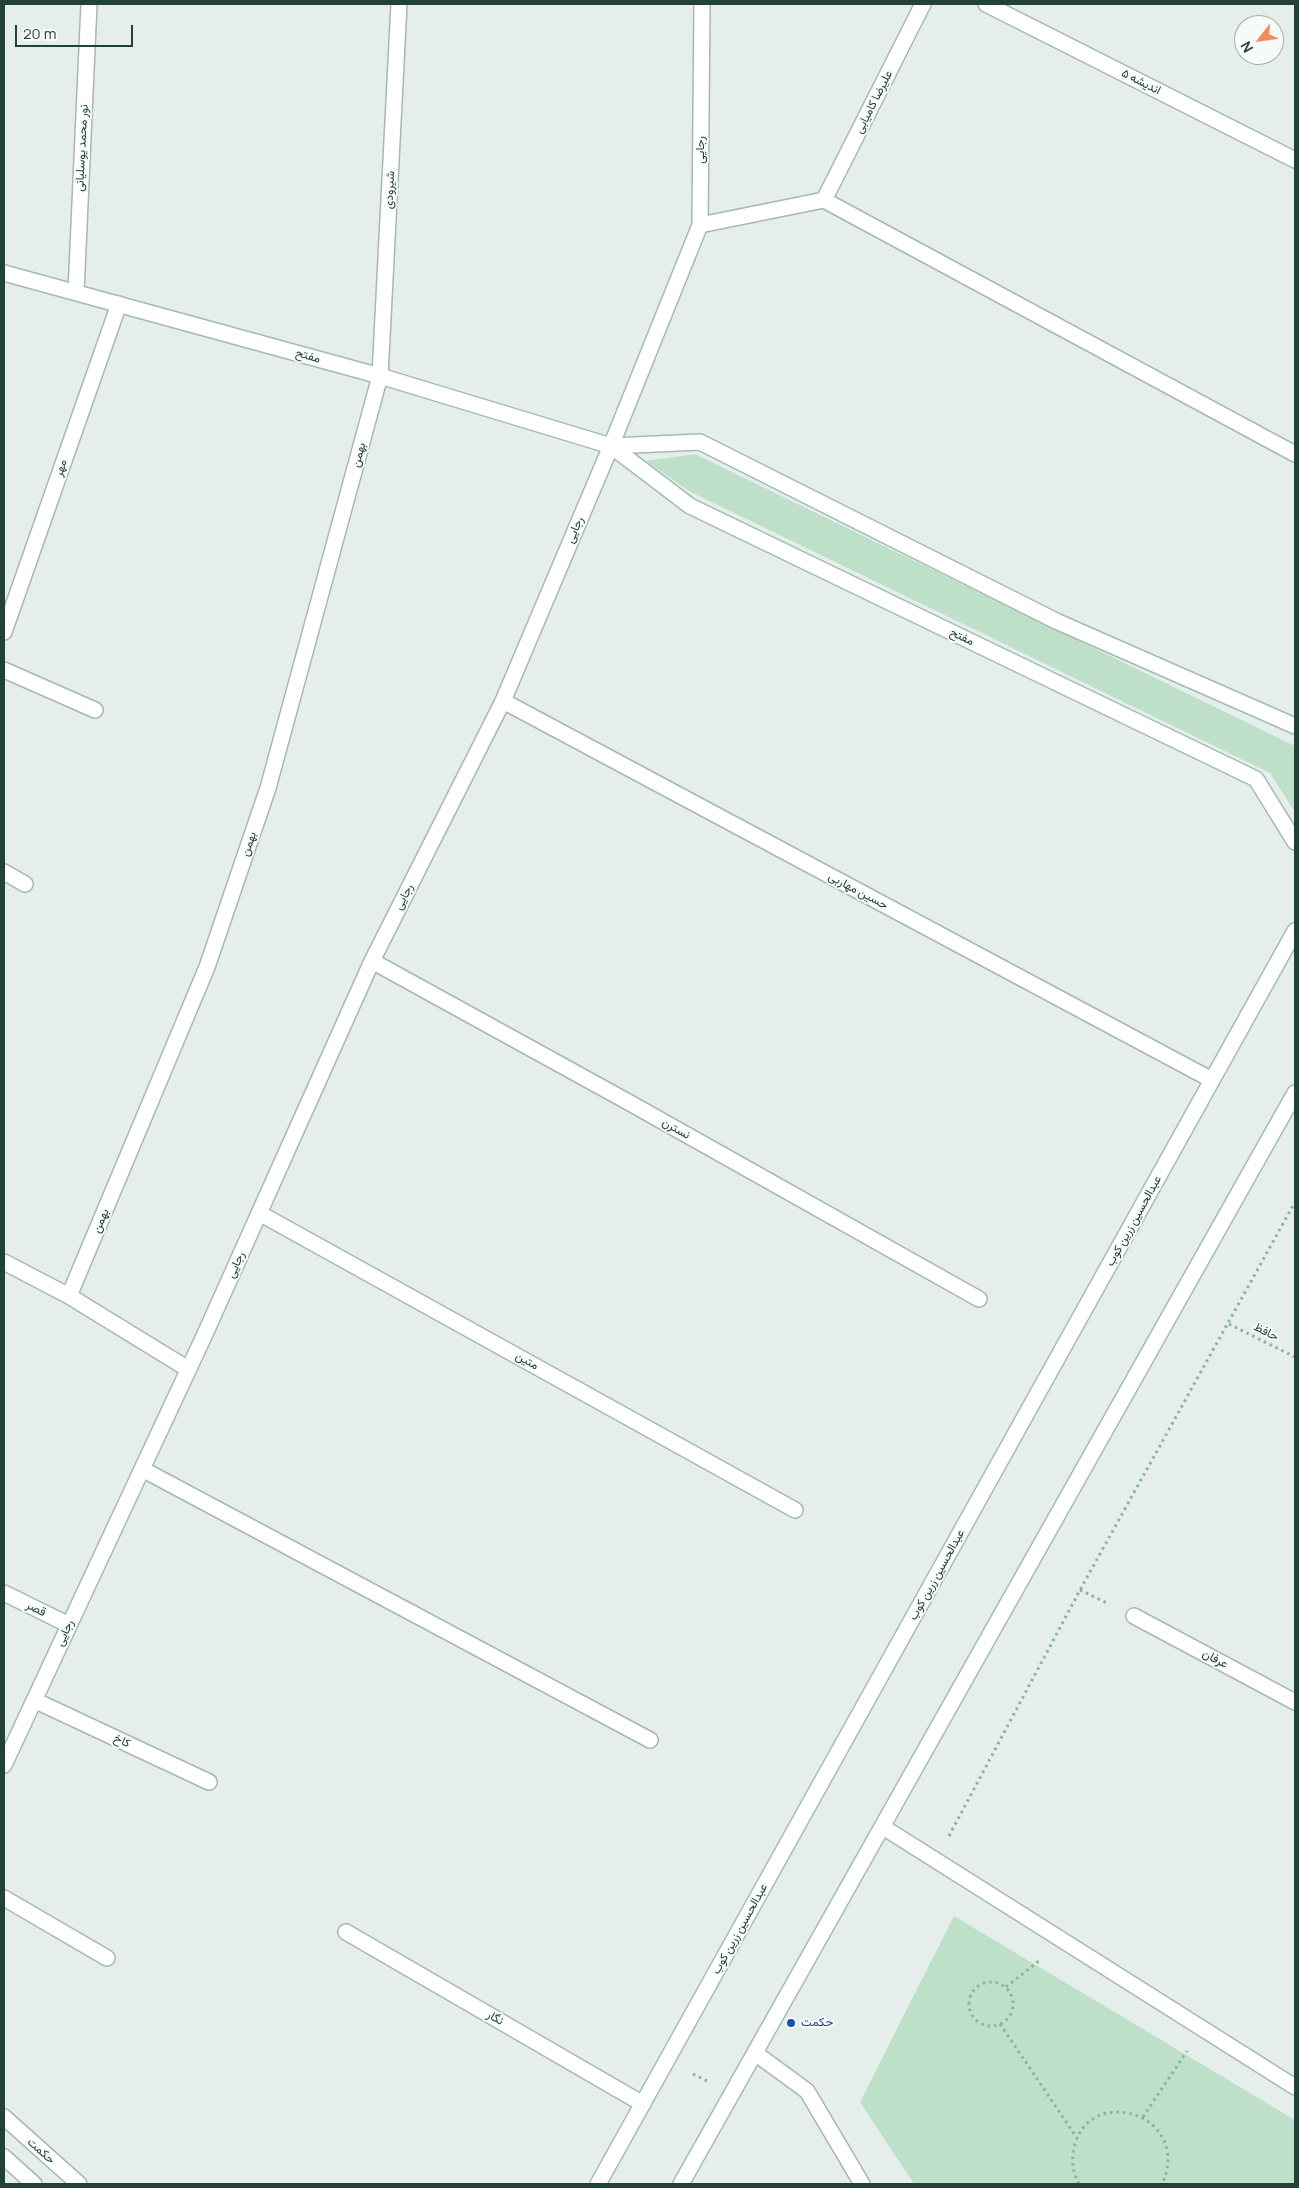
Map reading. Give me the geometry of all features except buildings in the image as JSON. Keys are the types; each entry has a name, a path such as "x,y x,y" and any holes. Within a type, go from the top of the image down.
{"street":[{"name":"نور محمد یوسلیانی","path":"76,292 89,4"},
{"name":"شیرودی","path":"380,376 399,4"},
{"name":"رجایی","path":"4,1765 188,1369 372,961 503,701 611,446 700,225 702,4"},
{"name":"علیرضا کامیابی","path":"824,200 922,4"},
{"name":"اندیشه ۵","path":"986,4 1295,160"},
{"path":"700,225 824,200 1295,454"},
{"name":"مفتح","path":"4,273 380,376 611,446 700,442 1056,620 1295,726"},
{"name":"مهر","path":"4,632 119,304"},
{"name":"بهمن","path":"69,1296 207,967 265,798 380,376"},
{"name":"مفتح","path":"611,446 690,506 1256,779 1295,842"},
{"path":"4,670 95,710"},
{"name":"حسین مهاربی","path":"503,701 1212,1080"},
{"path":"4,872 25,884"},
{"name":"عبدالحسین زرین کوب","path":"598,2184 1295,931"},
{"name":"نسترن","path":"372,961 979,1299"},
{"path":"681,2184 1295,1093"},
{"name":"متین","path":"259,1212 795,1510"},
{"path":"4,1262 69,1296 188,1369"},
{"path":"142,1469 650,1740"},
{"name":"قصر","path":"4,1593 69,1624"},
{"name":"عرفان","path":"1134,1616 1295,1702"},
{"name":"کاخ","path":"34,1700 209,1782"},
{"path":"883,1827 1295,2087"},
{"path":"4,1898 107,1958"},
{"name":"نگار","path":"346,1932 643,2104"},
{"path":"755,2053 807,2091 862,2184"},
{"name":"حکمت","path":"4,2117 79,2184"},
{"path":"4,2157 34,2184"}],"path":[{"path":"936,1860 1080,1590 1295,1202"},
{"name":"حافظ","path":"1228,1324 1295,1357"},
{"path":"1006,1987 1065,1942"},
{"path":"985,1982 993,1982 1006,1987 1013,2000 1011,2014 1000,2024 986,2025 979,2022 970,2011 970,1997 973,1990 985,1982"},
{"path":"1000,2024 1077,2138"},
{"path":"1143,2117 1202,2028"},
{"path":"667,2061 732,2094"},
{"path":"1079,2184 1072,2168 1072,2153 1077,2138 1086,2126 1098,2116 1113,2112 1128,2112 1143,2117 1155,2126 1165,2140 1169,2156 1168,2172 1162,2184"}],"green space":[{"path":"695,454 1295,746 1295,812 1270,773 689,491 646,461"},
{"path":"954,1916 1295,2120 1295,2184 914,2184 860,2102"}],"place":[{"name":"حکمت","path":"791,2023"}]}
